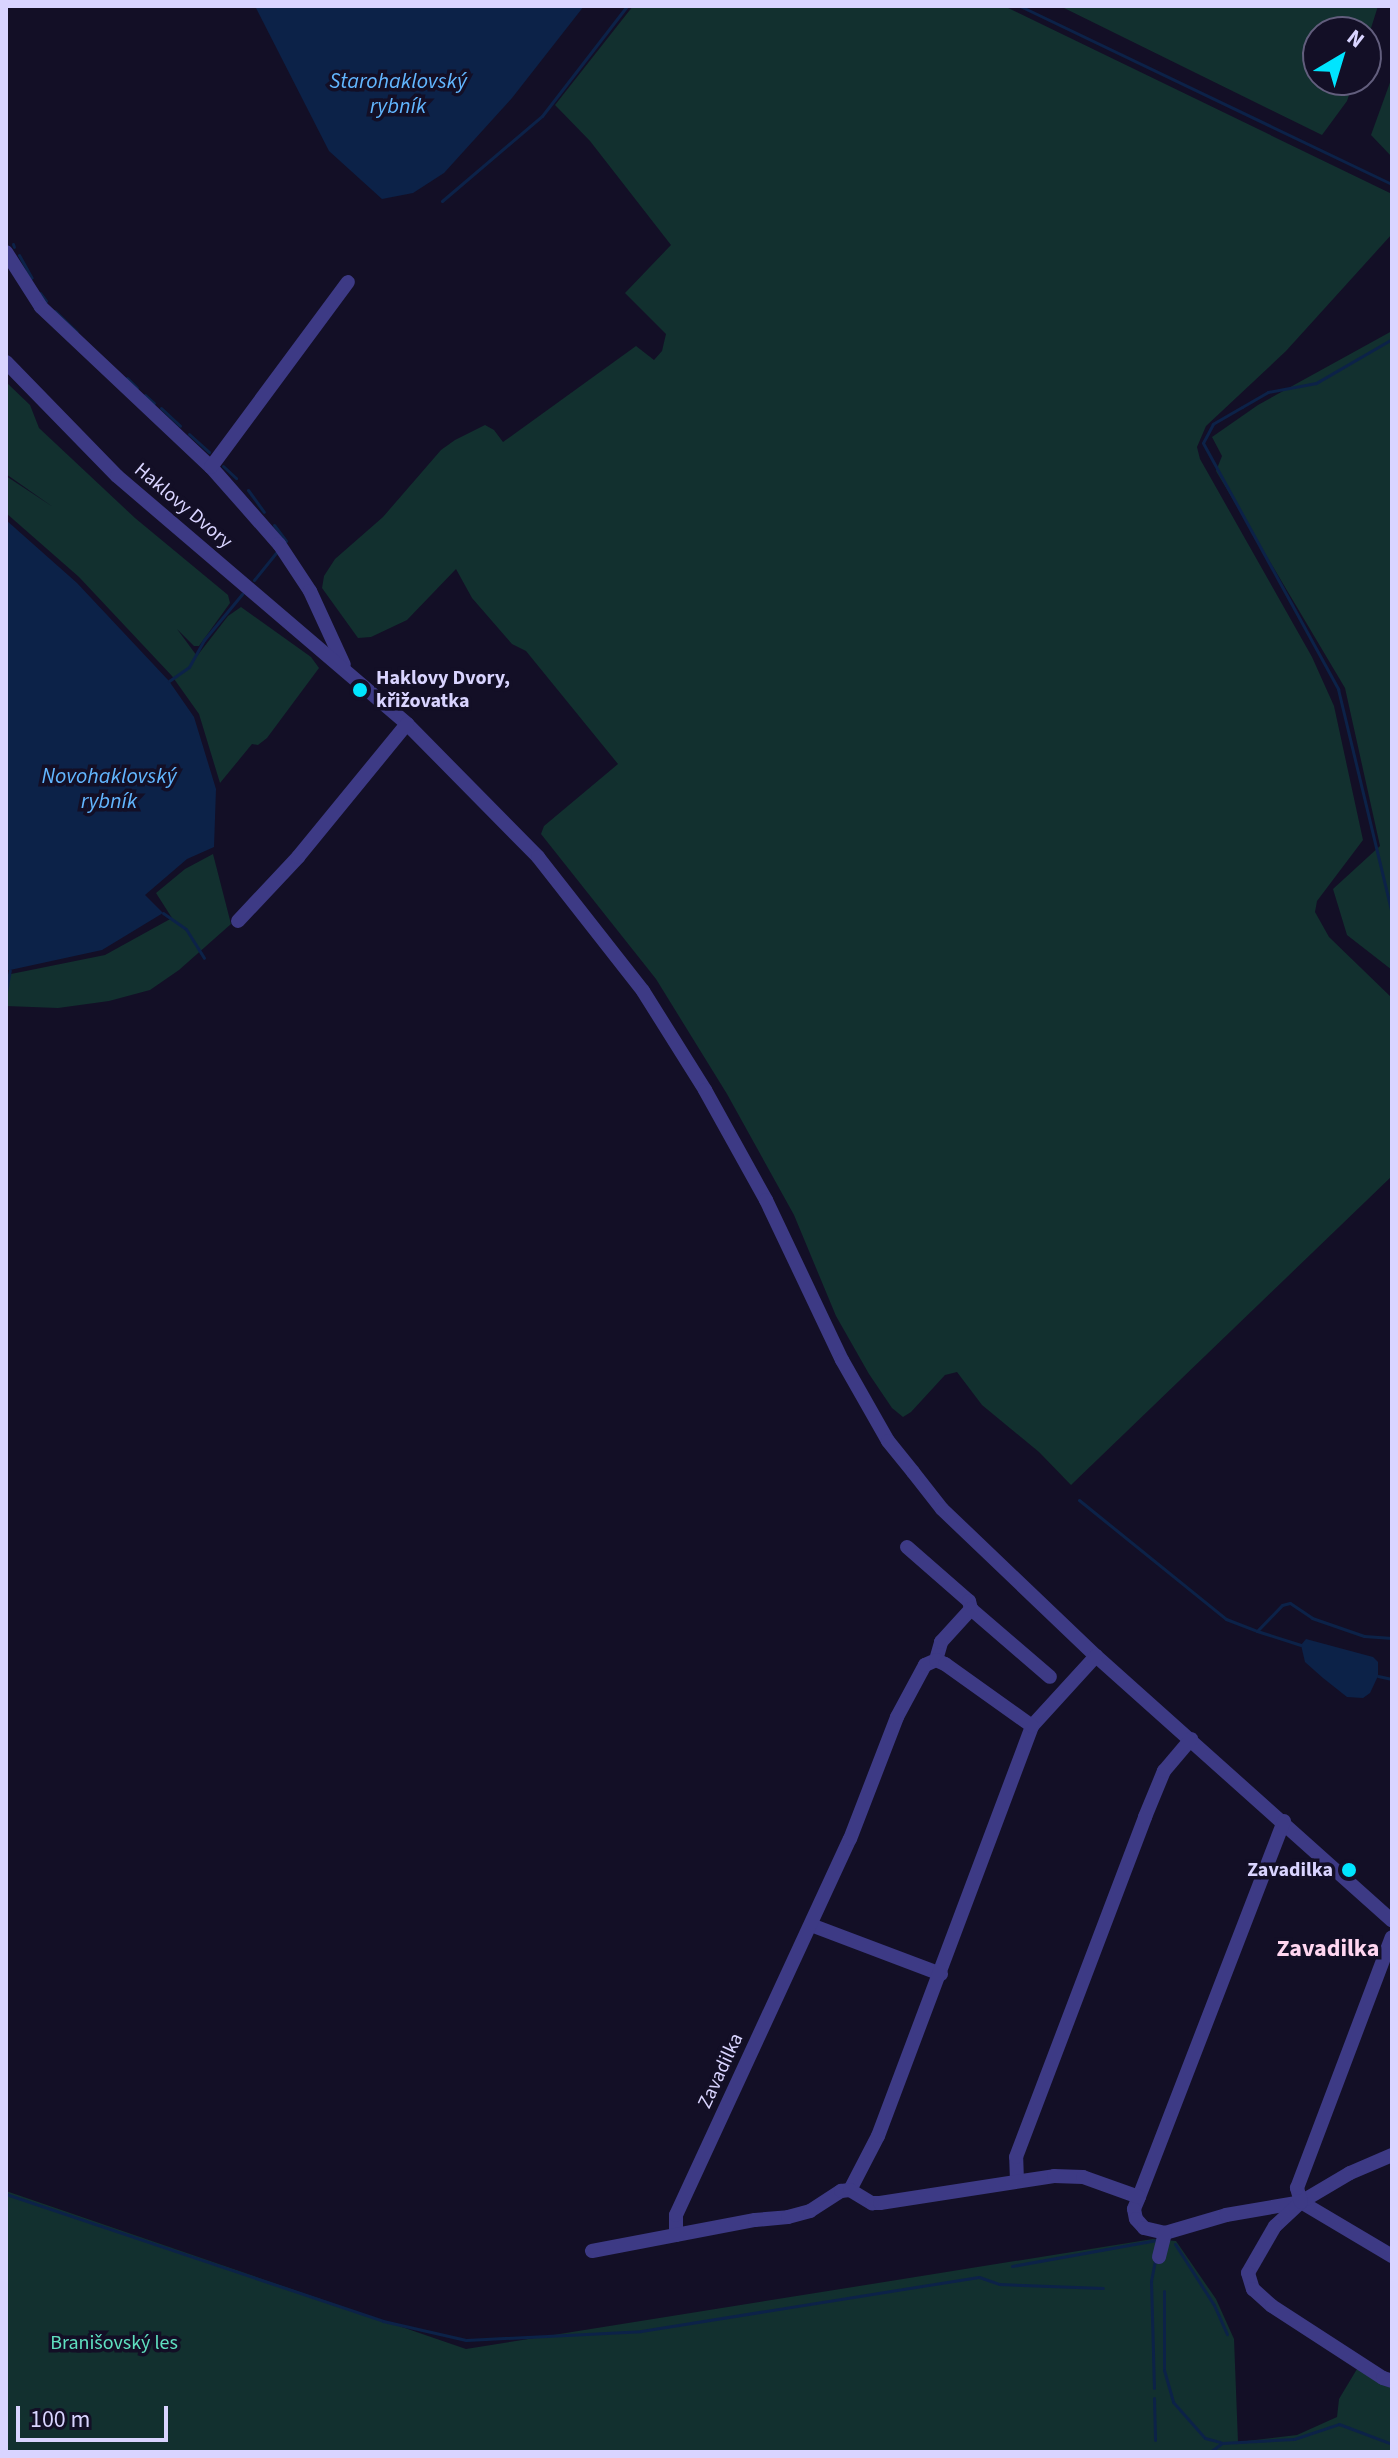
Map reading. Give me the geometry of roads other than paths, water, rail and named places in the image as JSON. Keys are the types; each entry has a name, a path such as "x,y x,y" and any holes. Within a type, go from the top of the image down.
{"street":[{"name":"Haklovy Dvory","path":"6,252 41,307 211,467 286,555 310,591 346,669"},
{"path":"211,467 348,282"},
{"name":"Haklovy Dvory","path":"6,362 117,476 407,724"},
{"path":"238,921 298,857 407,724 538,857 643,991 705,1090 766,1200 842,1360 888,1441 942,1509 1096,1656 1284,1821 1392,1921"},
{"path":"907,1547 969,1601 971,1609 1050,1677"},
{"name":"Zavadilka","path":"676,2235 676,2215 811,1925 897,1717 925,1665 936,1660 941,1642 971,1609"},
{"path":"850,2190 878,2136 1032,1726 1096,1656"},
{"path":"936,1660 1032,1726"},
{"path":"1017,2181 1016,2157 1145,1817 1164,1771 1191,1739"},
{"path":"1284,1821 1134,2209 1136,2219 1144,2228 1165,2233 1226,2215 1301,2202 1392,2256"},
{"path":"811,1925 941,1974"},
{"path":"1301,2202 1297,2188 1392,1937"},
{"path":"1392,2155 1350,2173 1301,2202 1275,2226 1257,2251 1248,2273 1253,2289 1272,2306 1392,2381"},
{"path":"592,2251 788,2217 810,2211 841,2191 850,2190 872,2203 880,2203 1054,2176 1083,2177 1139,2197"},
{"path":"1159,2257 1165,2233"}],"water":[{"name":"Starohaklovský rybník","path":"255,6 584,6 512,98 444,173 413,193 382,199 329,151"},
{"name":"Novohaklovský rybník","path":"6,520 77,583 169,681 194,717 216,789 214,847 187,859 145,895 163,913 102,950 10,970 6,970"},
{"path":"1306,1639 1373,1657 1378,1662 1378,1676 1370,1693 1363,1698 1347,1697 1323,1678 1305,1662 1301,1645"}],"waterway":[{"path":"442,201 542,116 627,6"},
{"path":"1020,6 1392,184"},
{"path":"19,255 32,278"},
{"path":"40,293 46,301"},
{"path":"55,311 77,332"},
{"path":"1392,339 1316,383 1268,392 1213,424 1203,443 1338,689 1392,914"},
{"path":"127,378 137,388"},
{"path":"145,395 154,403"},
{"path":"161,408 180,426"},
{"path":"189,434 209,452"},
{"path":"223,466 236,478"},
{"path":"248,490 264,512"},
{"path":"274,525 286,541"},
{"path":"254,580 276,553"},
{"path":"169,681 189,667 204,640 242,594"},
{"path":"163,913 186,929 204,958"},
{"path":"6,992 10,970"},
{"path":"1079,1500 1226,1619 1257,1631 1282,1605 1290,1603 1312,1618 1364,1636 1392,1638"},
{"path":"1257,1631 1301,1645"},
{"path":"1378,1676 1392,1679"},
{"path":"6,2194 383,2321 466,2340 641,2331 979,2277 999,2284 1103,2288"},
{"path":"1012,2266 1157,2240"},
{"path":"1175,2244 1214,2305 1227,2334"},
{"path":"1154,2388 1151,2281 1155,2261"},
{"path":"1164,2291 1164,2370 1173,2402 1205,2438 1220,2442"},
{"path":"1154,2398 1155,2440"},
{"path":"1210,2452 1222,2443 1294,2439 1339,2424 1392,2444"}],"place":[{"name":"Haklovy Dvory, křižovatka","path":"360,690"},
{"name":"Zavadilka","path":"1349,1870"}],"district":[{"name":"Zavadilka","path":"1328,1949"}],"park label":[{"name":"Branišovský les","path":"114,2343"}]}
